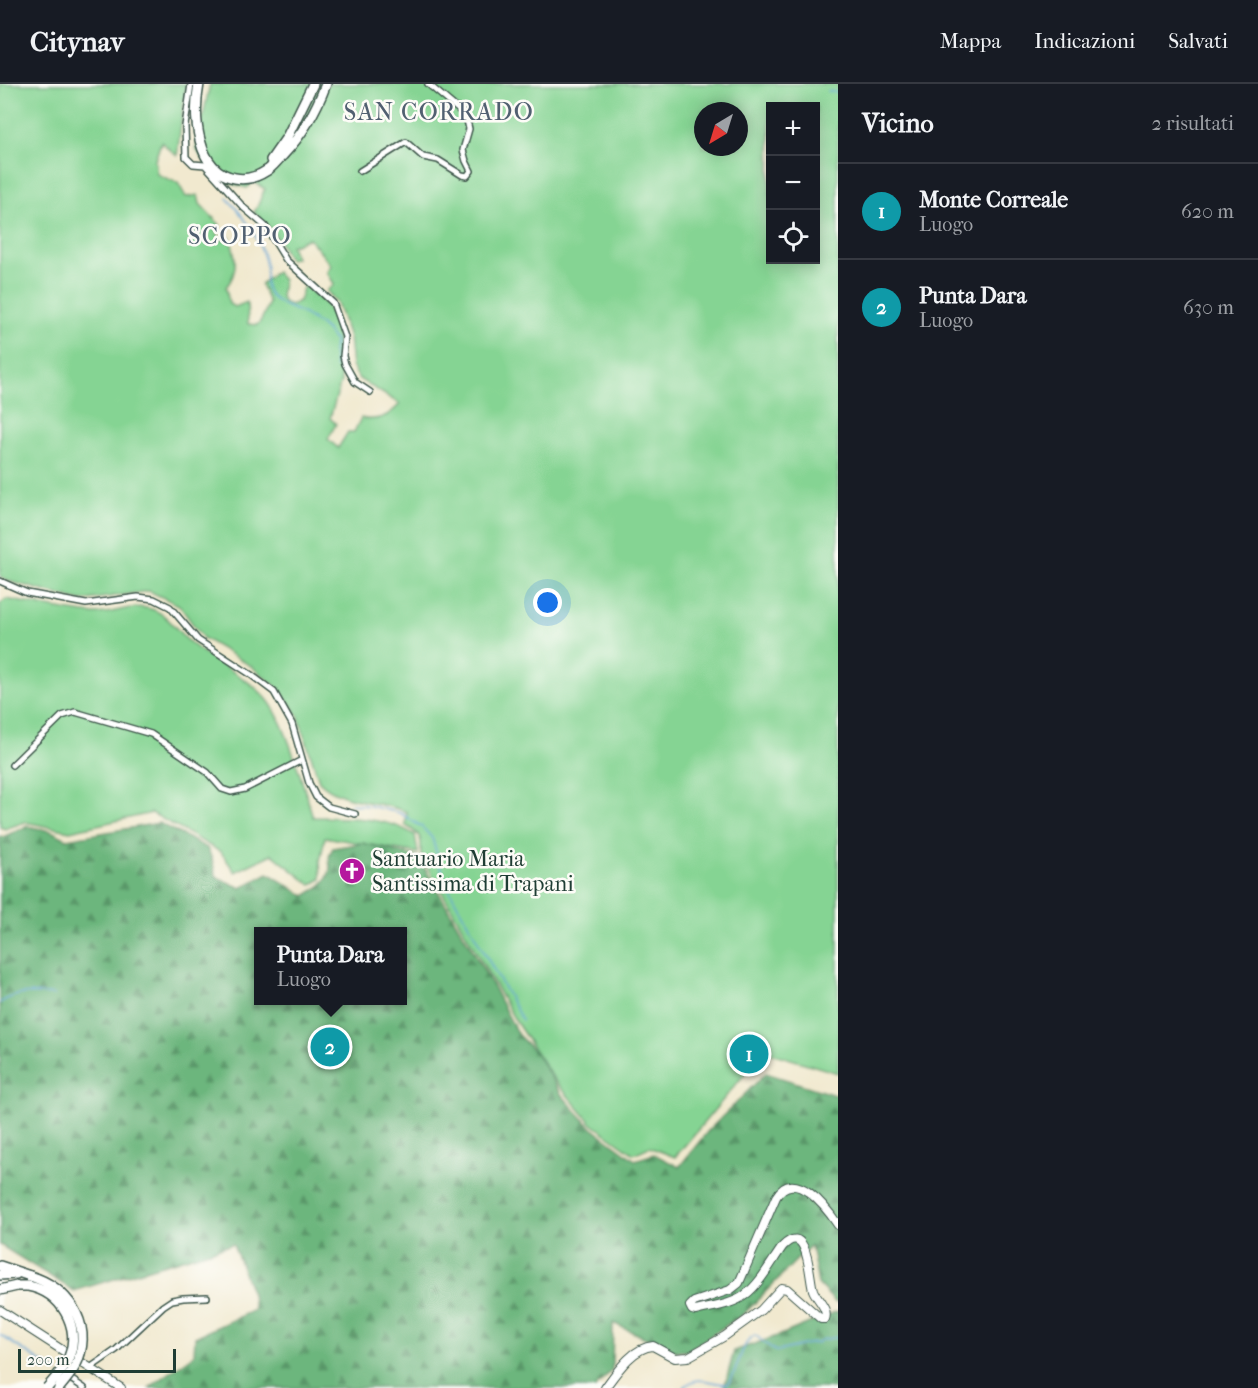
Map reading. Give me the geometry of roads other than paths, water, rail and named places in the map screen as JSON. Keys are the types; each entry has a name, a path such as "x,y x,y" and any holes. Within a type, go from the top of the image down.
{"highway":[{"path":"199,84 196,101 199,135 208,160 219,171 234,178 252,178 268,170 301,134 326,84"},
{"path":"204,84 201,108 207,143 215,161 228,171 243,174 262,168 276,154 314,84"},
{"path":"294,121 307,84"},
{"path":"284,153 308,111 320,84"},
{"path":"0,1266 46,1282 61,1292 73,1306 81,1326 81,1345 77,1361 62,1380"},
{"path":"0,1275 30,1276"},
{"path":"0,1290 17,1286 40,1290 55,1299 68,1316 72,1333 70,1353 65,1365 47,1388"}],"main road":[{"path":"605,1388 629,1360 642,1349 653,1346 672,1357 685,1358 721,1338 761,1310 781,1288 787,1289 821,1319 825,1319 826,1311 812,1288 806,1249 796,1240 785,1244 753,1287 742,1297 696,1311 690,1306 693,1302 730,1290 739,1283 776,1197 785,1186 794,1185 802,1188 826,1210 838,1225"},
{"path":"0,1310 121,1388"}],"street":[{"path":"191,84 184,139 186,157 193,164 205,165 244,208 265,226 286,260 333,303 345,337 343,356 345,364 355,382 370,392"},
{"path":"360,171 407,142 423,157 438,160 462,175 470,174 463,150 469,129 466,116 428,84"},
{"path":"0,583 17,590 86,604 138,597 154,599 170,607 198,640 274,692 292,724 301,760 316,797 329,807 355,814"},
{"path":"12,765 62,716 75,712 151,734 207,772 222,789 231,792 245,789 301,760"},
{"path":"93,1370 172,1300 207,1297"},
{"path":"62,1380 74,1358"},
{"path":"62,1380 69,1388"},
{"path":"62,1380 72,1381 84,1388"}],"waterway":[{"path":"828,91 838,93"},
{"path":"227,198 246,221 264,256 267,290 281,304 304,314 329,334 335,342 333,351 336,368"},
{"path":"350,804 400,813 422,827 432,838 446,884 522,1020"},
{"path":"0,1003 19,995 33,993 54,995"},
{"path":"0,1335 57,1372"},
{"path":"683,1388 699,1380 728,1384 746,1344 755,1335 775,1351 838,1337"},
{"path":"70,1382 79,1388"}],"place":[{"name":"Santuario Maria Santissima di Trapani","path":"352,871"},
{"name":"Punta Dara","path":"330,1047"},
{"name":"Monte Correale","path":"749,1054"}],"district":[{"name":"SAN CORRADO","path":"439,112"},
{"name":"SCOPPO","path":"240,236"}]}
